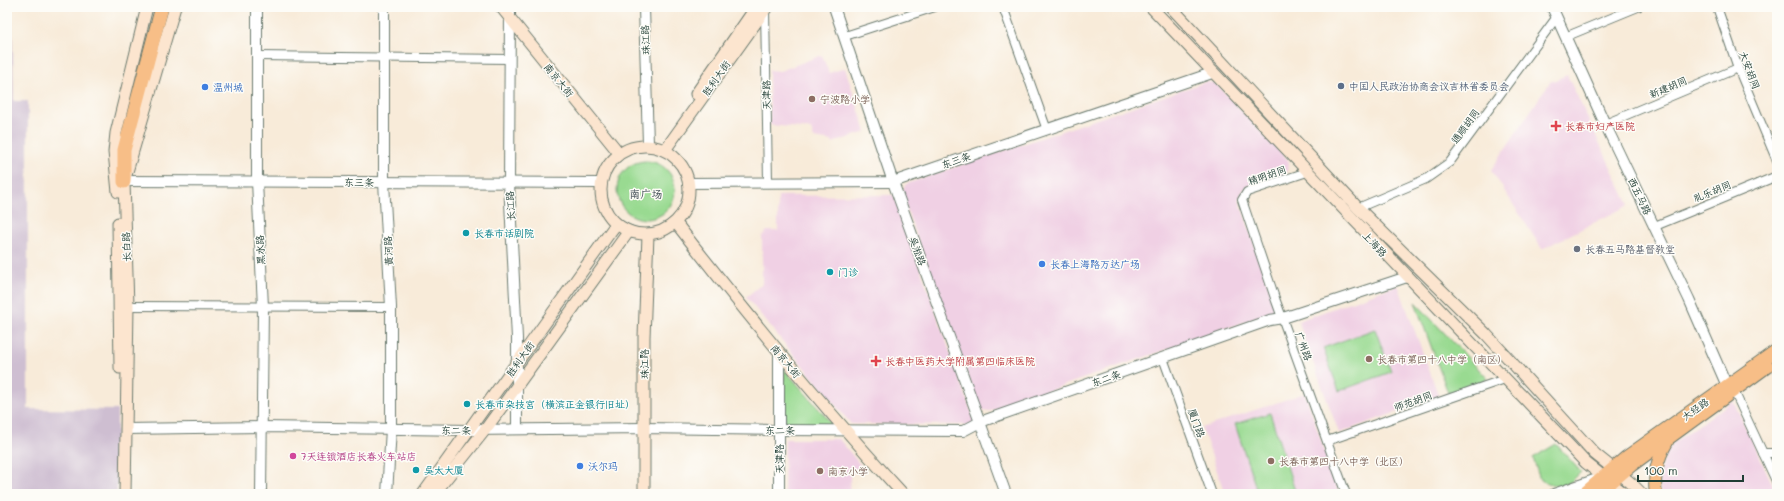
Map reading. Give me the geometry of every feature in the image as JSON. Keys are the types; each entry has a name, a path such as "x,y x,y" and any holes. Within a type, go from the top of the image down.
{"highway":[{"path":"121,181 124,150 162,7"}],"main road":[{"name":"长白路","path":"125,494 128,306 121,181 114,152 116,133 147,7"},
{"name":"长白路","path":"121,494 121,181 175,7"},
{"name":"南京大街","path":"501,7 510,13 618,153"},
{"name":"上海路","path":"1151,7 1406,277 1586,463 1612,479"},
{"name":"上海路","path":"1171,7 1358,208 1486,334 1595,454 1612,479"},
{"name":"胜利大街","path":"663,148 763,8"},
{"path":"648,144 663,148 687,171 687,208 676,223 664,231 648,235 629,232 616,224 604,205 600,183 608,164 618,153 637,145 648,144"},
{"name":"南京大街","path":"676,223 844,431 901,493"},
{"name":"胜利大街","path":"423,494 616,224"},
{"name":"胜利大街","path":"434,494 485,430 629,232"},
{"name":"珠江路","path":"644,494 648,235"},
{"name":"大经路","path":"1612,479 1669,438 1777,350"},
{"name":"大经路","path":"1612,479 1730,388 1777,360"},
{"path":"1656,494 1654,480 1656,465 1669,438"},
{"path":"1583,494 1612,479"},
{"path":"1598,494 1612,479"},
{"path":"1612,479 1625,494"},
{"path":"1612,479 1642,494"}],"street":[{"name":"黑水路","path":"257,7 257,181 263,307 261,494"},
{"name":"黄河路","path":"384,7 384,182 391,307 391,429 387,494"},
{"name":"珠江路","path":"644,7 648,144"},
{"name":"吴淞路","path":"834,7 893,182 1006,494"},
{"path":"845,36 936,7"},
{"path":"1003,7 1047,130"},
{"name":"西五马路","path":"1552,7 1605,124 1655,226 1730,388"},
{"path":"1565,37 1638,7"},
{"name":"大安胡同","path":"1717,7 1738,68 1777,161"},
{"name":"天津路","path":"763,8 768,182"},
{"name":"长江路","path":"510,13 509,182 517,363 516,430"},
{"name":"通顺胡同","path":"1358,208 1426,179 1450,162 1556,18"},
{"path":"257,56 509,59"},
{"name":"新建胡同","path":"1605,124 1738,68"},
{"name":"东三条","path":"688,183 893,182 1212,73"},
{"name":"精明胡同","path":"1243,205 1243,196 1247,192 1307,172"},
{"name":"礼乐胡同","path":"1655,226 1777,176"},
{"name":"东三条","path":"121,181 600,183"},
{"name":"广州路","path":"1243,205 1346,494"},
{"name":"东二条","path":"126,429 262,428 516,430 644,428 962,431 980,422 1270,320 1283,318 1406,277"},
{"path":"128,306 391,307"},
{"name":"天津路","path":"779,352 779,494"},
{"name":"厦门路","path":"1163,358 1212,494"},
{"name":"师范胡同","path":"1327,441 1505,379"},
{"path":"1730,388 1777,483"},
{"path":"1763,453 1777,453"},
{"path":"1554,494 1612,479"}],"shaded area":[{"path":"7,7 12,7 14,101 28,101 28,409 117,410 117,494 7,494"},
{"name":"宁波路小学","path":"822,55 829,73 845,68 866,132 832,143 832,141 814,138 811,129 770,125 769,70 780,71"},
{"name":"长春市妇产医院","path":"1567,75 1629,205 1542,249 1491,170 1550,82"},
{"path":"1206,82 1214,83 1218,86 1288,160 1289,164 1287,172 1283,175 1248,186 1243,190 1239,200 1275,304 1273,310 1270,313 991,411 982,410 979,407 902,196 906,184"},
{"name":"长春中医药大学附属第四临床医院","path":"894,195 976,425 851,424 746,297 762,284 762,237 767,231 778,231 778,196"},
{"name":"长春市第四十八中学（南区）","path":"1398,285 1439,397 1339,433 1298,321"},
{"name":"长春市第四十八中学（北区）","path":"1305,393 1339,494 1225,494 1202,428"},
{"path":"1733,401 1777,494 1660,494 1659,473 1669,448 1673,443"},
{"name":"南京小学","path":"785,439 839,439 861,466 850,476 850,494 784,494"}],"green space":[{"path":"646,161 657,163 667,169 673,179 675,190 673,201 667,211 657,217 646,219 635,217 625,211 619,201 617,190 619,179 625,169 635,163"},
{"path":"1415,302 1488,379 1448,393"},
{"path":"1375,329 1391,372 1339,391 1323,348"},
{"path":"784,369 833,425 785,425"},
{"path":"1270,413 1296,494 1258,494 1235,424"},
{"path":"1556,444 1581,472 1571,482 1559,487 1540,480 1533,458"}],"place":[{"name":"中国人民政治协商会议吉林省委员会","path":"1341,86"},
{"name":"温州城","path":"205,87"},
{"name":"宁波路小学","path":"812,99"},
{"name":"长春市妇产医院","path":"1556,126"},
{"name":"长春市话剧院","path":"466,233"},
{"name":"长春五马路基督教堂","path":"1577,249"},
{"name":"长春上海路万达广场","path":"1042,264"},
{"name":"门诊","path":"830,272"},
{"name":"长春市第四十八中学（南区）","path":"1369,359"},
{"name":"长春中医药大学附属第四临床医院","path":"876,361"},
{"name":"长春市杂技宫（横滨正金银行旧址）","path":"467,404"},
{"name":"7天连锁酒店长春火车站店","path":"293,456"},
{"name":"长春市第四十八中学（北区）","path":"1271,461"},
{"name":"沃尔玛","path":"580,466"},
{"name":"吴太大厦","path":"416,470"},
{"name":"南京小学","path":"820,471"}],"district":[{"name":"南广场","path":"646,193"}]}
